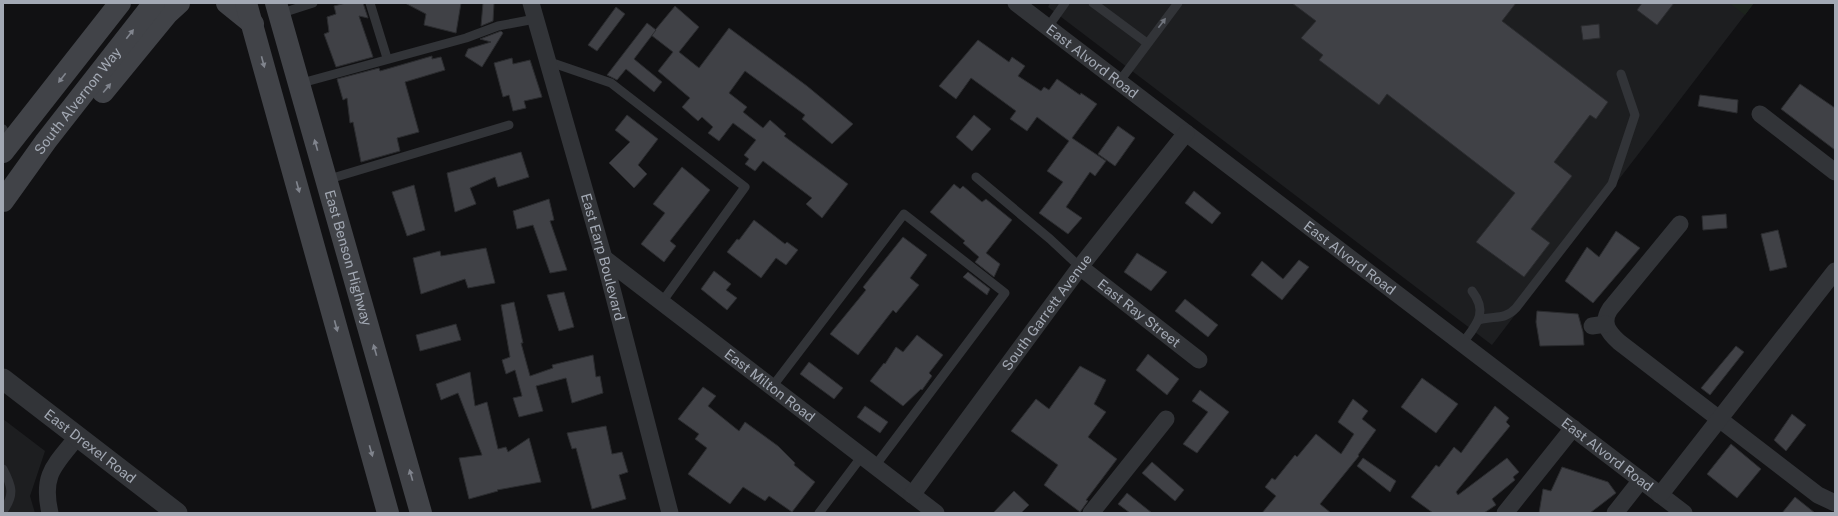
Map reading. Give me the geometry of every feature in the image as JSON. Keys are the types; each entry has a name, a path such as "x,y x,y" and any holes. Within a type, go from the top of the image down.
{"main road":[{"name":"South Alvernon Way","path":"6,141 120,3"},
{"name":"South Alvernon Way","path":"8,194 46,142 154,3"},
{"path":"8,194 77,123 162,20 179,3"},
{"path":"227,3 253,24"},
{"name":"East Benson Highway","path":"246,3 388,513"},
{"name":"East Benson Highway","path":"287,7 298,84 421,513"},
{"path":"328,299 333,279 348,281 361,304"}],"street":[{"name":"East Earp Boulevard","path":"531,3 604,258 670,513"},
{"name":"East Alvord Road","path":"1016,3 1684,513"},
{"path":"1760,114 1835,172"},
{"name":"South Garrett Avenue","path":"912,495 1080,267 1186,133"},
{"path":"1680,224 1610,309 1599,325 1719,420 1818,495 1835,503"},
{"name":"East Milton Road","path":"604,258 936,513"},
{"name":"East Ray Street","path":"1080,267 1199,360"},
{"path":"1660,495 1835,271"},
{"name":"East Drexel Road","path":"5,384 78,436 177,513"},
{"path":"1091,513 1166,419"},
{"path":"1505,513 1573,428"},
{"path":"50,513 46,495 50,474 78,436"},
{"path":"1615,513 1641,480"}],"lane":[{"path":"287,7 313,3"},
{"path":"370,3 387,58"},
{"path":"1048,27 1065,3"},
{"path":"1093,3 1147,43"},
{"path":"1119,82 1178,3"},
{"path":"298,84 387,58 466,38 498,26 536,19"},
{"path":"547,61 611,83 745,187 662,302"},
{"path":"1479,320 1490,316 1503,317 1516,308 1612,184 1634,115 1622,74"},
{"path":"326,180 509,125"},
{"path":"976,177 1050,239 1080,267"},
{"path":"772,387 904,214 1005,294 869,461 818,513"},
{"path":"1462,344 1479,320 1480,305 1478,298 1472,291"},
{"path":"3,469 12,494 3,511"}],"shaded area":[{"path":"1050,3 1754,3 1492,345 1048,7"},
{"path":"1729,3 1754,3 1745,15"},
{"path":"3,419 45,451 30,496 35,513 3,513"}],"building":[{"path":"346,3 363,3 368,18 359,16 373,57 336,67 324,34 329,32 327,17 336,14 334,6"},
{"path":"405,3 461,3 456,33 424,25 426,14"},
{"path":"483,3 494,3 493,21 481,26"},
{"path":"1292,3 1516,3 1502,21 1608,102 1596,119 1590,115 1554,162 1572,176 1531,229 1550,243 1524,277 1476,242 1515,193 1387,94 1379,105 1319,60 1323,55 1301,38 1316,21"},
{"path":"1642,3 1674,3 1657,25 1637,10"},
{"path":"675,6 699,27 679,52 699,68 729,28 807,86 853,124 832,144 802,119 805,115 745,71 729,93 747,107 743,112 763,128 770,120 786,134 784,136 848,184 822,218 806,204 812,198 763,161 755,171 745,164 749,159 744,155 756,140 733,123 719,141 708,133 713,127 702,117 698,121 682,107 690,98 658,71 673,52 651,35"},
{"path":"616,7 625,14 597,51 588,45"},
{"path":"647,23 656,30 634,59 662,82 654,92 626,69 617,80 607,75"},
{"path":"1599,24 1600,38 1583,40 1581,26"},
{"path":"501,31 503,33 482,67 465,56 468,49 491,42 480,39"},
{"path":"978,40 1009,62 1012,57 1025,66 1018,76 1041,91 1044,87 1049,90 1057,79 1080,95 1081,93 1097,104 1072,138 1106,161 1095,176 1090,172 1066,207 1082,218 1068,234 1039,213 1063,182 1047,171 1069,141 1037,117 1027,131 1010,119 1016,111 971,78 956,99 939,86"},
{"path":"432,56 432,59 441,57 445,70 405,82 419,132 397,138 400,151 361,162 353,122 350,123 347,98 343,100 337,79 379,68 380,71"},
{"path":"512,58 513,64 530,60 542,97 524,101 526,108 513,111 509,95 503,97 494,63"},
{"path":"1800,84 1835,108 1835,150 1781,109"},
{"path":"1700,95 1738,100 1737,113 1698,106"},
{"path":"627,115 658,139 638,165 647,174 634,188 609,163 630,142 615,130"},
{"path":"974,115 991,129 972,151 956,137"},
{"path":"1118,126 1135,138 1115,166 1098,154"},
{"path":"521,152 529,177 498,187 495,177 470,188 476,204 455,212 447,173"},
{"path":"682,167 710,190 670,241 676,246 664,262 641,244 665,213 653,204"},
{"path":"954,184 960,189 963,186 982,202 986,199 1012,220 986,253 1000,264 994,277 975,262 979,257 963,243 965,241 930,212"},
{"path":"414,185 425,230 407,236 392,192"},
{"path":"1194,191 1221,213 1212,224 1185,203"},
{"path":"549,199 554,220 550,221 567,270 550,273 533,225 517,229 513,211"},
{"path":"1726,214 1727,228 1703,230 1702,216"},
{"path":"754,220 785,244 787,242 798,250 786,265 776,258 761,278 727,252 737,239 739,240"},
{"path":"1778,230 1787,267 1770,271 1761,234"},
{"path":"1616,231 1640,248 1593,303 1565,281 1587,247 1599,257"},
{"path":"903,237 927,255 910,278 919,285 896,313 893,310 858,355 830,334 866,290 863,287"},
{"path":"486,248 495,283 468,288 465,279 421,294 413,258 440,251 441,256"},
{"path":"1137,253 1167,272 1151,291 1124,272"},
{"path":"1299,260 1309,267 1282,300 1251,275 1262,261 1283,279"},
{"path":"714,271 731,284 726,290 737,298 727,310 701,289"},
{"path":"968,272 990,289 987,295 963,277"},
{"path":"564,292 574,327 559,331 547,295"},
{"path":"1185,299 1218,325 1208,337 1175,311"},
{"path":"514,302 523,343 521,343 530,376 553,368 552,365 593,355 596,377 600,376 603,393 572,403 566,378 536,386 543,411 519,417 513,398 522,396 515,370 506,374 502,360 510,357 501,305"},
{"path":"1537,311 1578,314 1583,332 1584,345 1540,346 1536,322"},
{"path":"456,324 461,340 420,351 416,335"},
{"path":"917,335 943,355 929,373 932,376 922,390 921,389 903,406 870,381 884,363 885,364 896,347 903,352"},
{"path":"1736,346 1744,352 1710,395 1701,388"},
{"path":"1148,354 1179,379 1167,395 1136,370"},
{"path":"809,362 843,388 834,399 800,374"},
{"path":"1080,366 1106,380 1094,404 1106,412 1088,437 1117,459 1086,500 1088,501 1080,512 1044,485 1058,465 1011,431 1036,399 1049,409"},
{"path":"470,372 475,406 487,402 498,449 506,447 508,452 529,438 541,482 497,490 498,491 469,499 459,458 482,455 458,393 441,400 436,384"},
{"path":"1422,378 1458,404 1436,433 1401,407"},
{"path":"703,387 716,396 708,406 739,431 745,422 778,446 795,463 794,465 815,482 792,512 769,496 765,501 743,487 730,504 688,474 707,448 695,439 699,434 678,419"},
{"path":"1200,390 1229,412 1197,453 1183,444 1208,412 1192,401"},
{"path":"1353,399 1368,411 1362,419 1376,430 1358,455 1359,456 1320,504 1331,513 1262,513 1276,496 1265,487 1272,478 1275,480 1295,455 1297,457 1316,434 1341,454 1354,434 1338,422"},
{"path":"865,406 888,422 880,433 857,417"},
{"path":"1495,406 1509,418 1506,422 1510,426 1456,492 1458,495 1507,458 1519,472 1513,477 1515,480 1492,499 1496,505 1484,513 1433,513 1411,497 1436,465 1439,467 1454,447 1461,453"},
{"path":"1792,414 1806,425 1786,451 1774,440"},
{"path":"606,426 612,454 622,452 628,472 619,475 626,499 592,509 576,448 572,449 567,433"},
{"path":"1731,444 1761,469 1737,498 1707,474"},
{"path":"1363,458 1396,481 1390,492 1357,466"},
{"path":"1152,462 1184,490 1175,501 1142,473"},
{"path":"1562,467 1608,482 1616,493 1590,513 1539,513 1543,489 1551,491"},
{"path":"1014,491 1029,505 1021,513 993,513"},
{"path":"1127,493 1152,513 1130,513 1118,504"},
{"path":"1795,497 1815,513 1782,513"}]}
